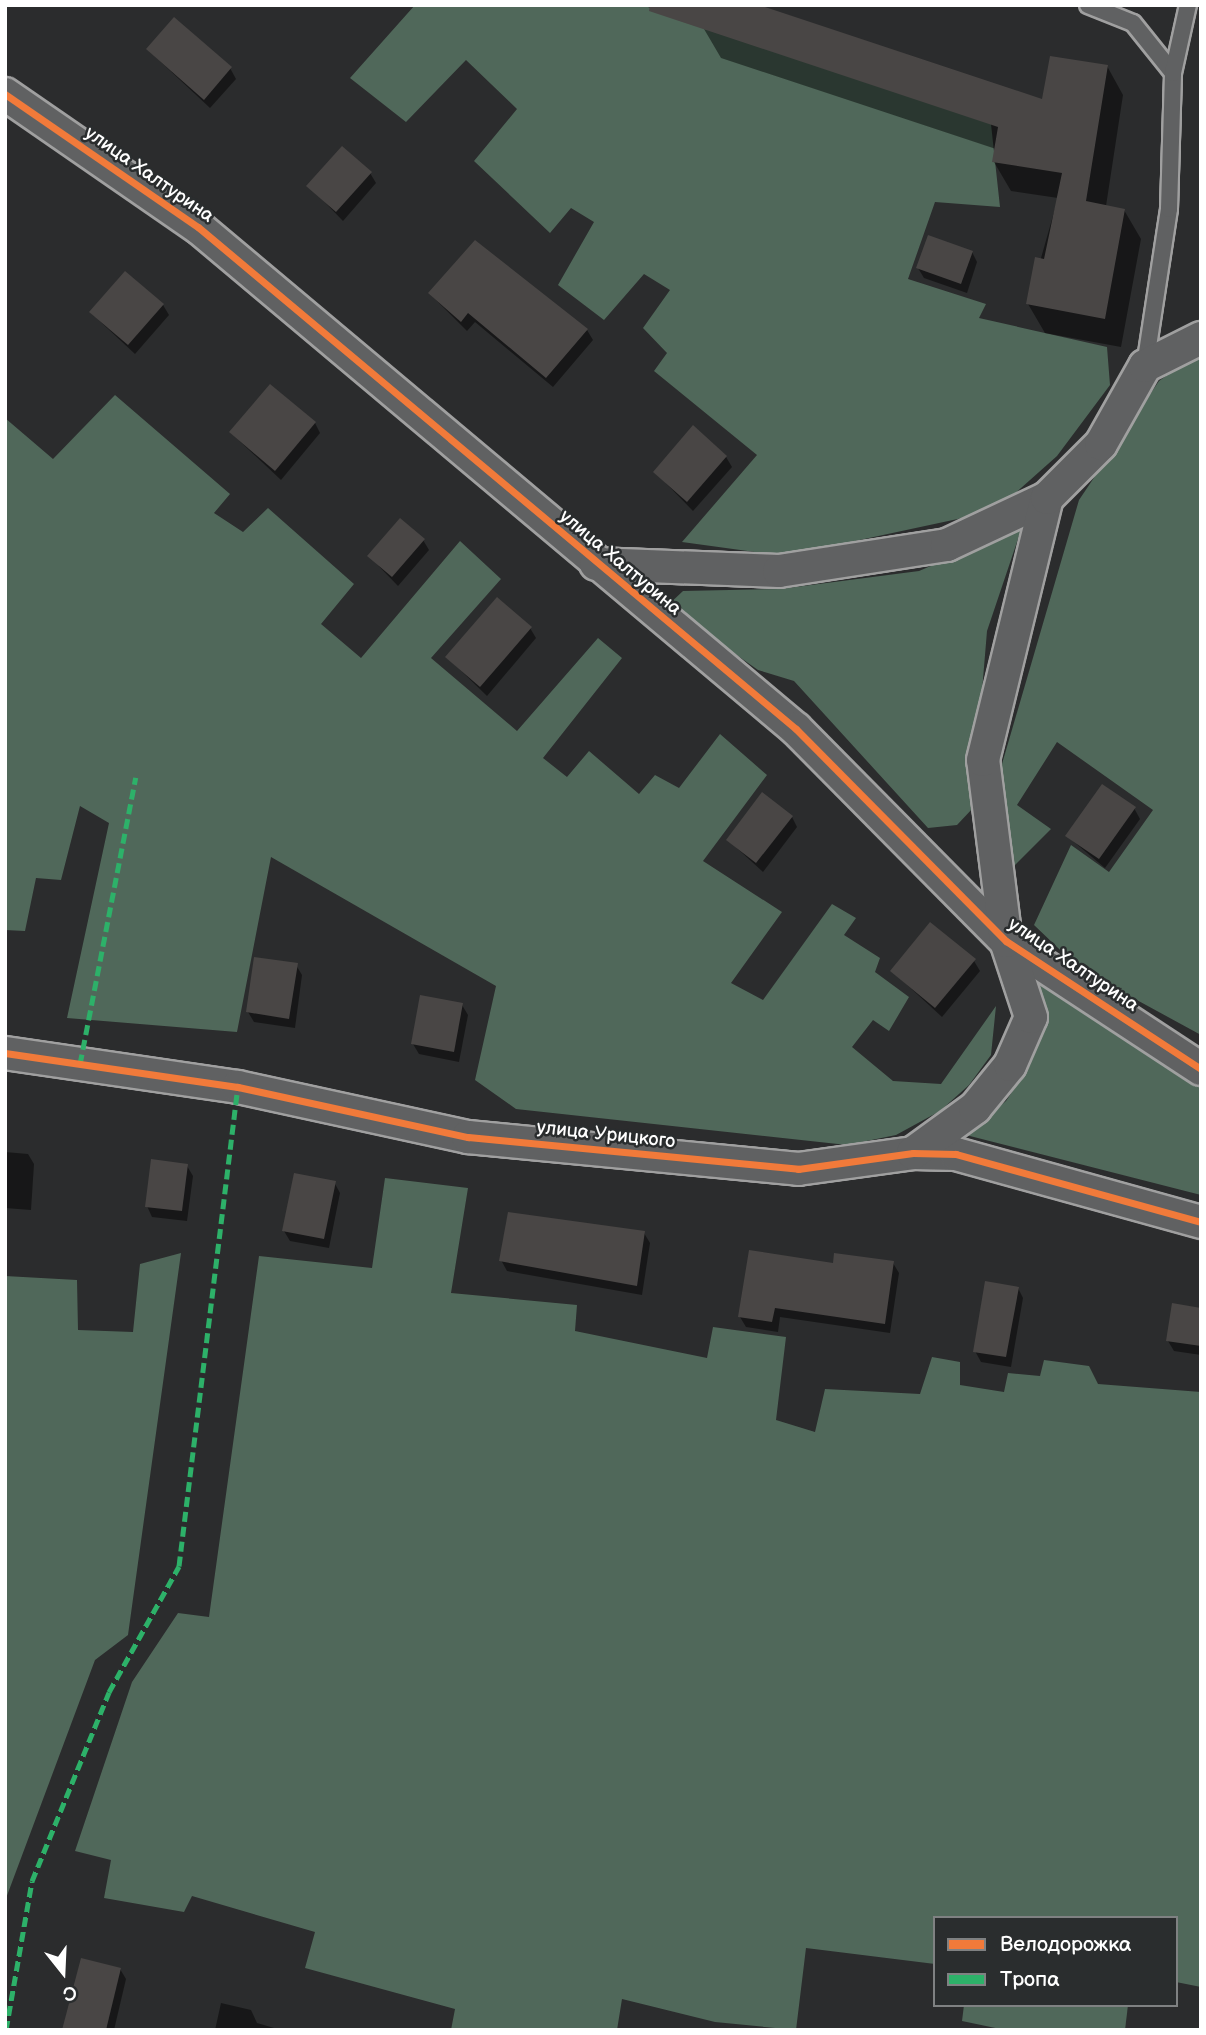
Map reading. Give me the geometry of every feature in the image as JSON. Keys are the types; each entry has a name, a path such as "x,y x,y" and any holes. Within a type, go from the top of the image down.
{"street":[{"name":"улица Халтурина","path":"5,94 198,227 596,564 796,729 1006,942 1201,1069"},
{"path":"596,564 779,571 947,545 1047,498 1101,444 1145,366 1201,338"},
{"path":"913,1153 975,1108 1010,1065 1031,1017 1006,942 982,760 1047,498"},
{"name":"улица Урицкого","path":"5,1054 238,1087 468,1137 798,1169 913,1153 956,1154 1201,1222"}],"lane":[{"path":"1088,5 1133,23 1173,73"},
{"path":"1145,366 1169,209 1173,73 1188,5"}],"green space":[{"path":"415,5 642,5 991,124 1000,207 935,202 908,279 986,304 979,318 1107,347 1110,385 1057,456 1011,497 967,517 785,556 682,542 757,455 654,371 667,353 643,328 670,290 644,274 604,320 558,285 594,222 571,208 550,233 474,161 517,109 466,60 406,122 350,78"},
{"path":"1201,351 1201,1035 1080,969 1034,925 1071,845 1109,872 1153,810 1057,742 1017,805 1051,829 1011,869 997,781 1079,500 1159,381"},
{"path":"115,395 230,494 214,513 243,532 268,508 354,584 321,624 361,658 460,541 501,579 431,658 517,731 598,638 622,658 543,758 567,777 589,751 639,794 655,775 679,788 720,734 767,775 703,861 782,912 731,983 763,1000 832,904 856,918 844,935 880,958 875,972 909,997 889,1031 873,1020 852,1047 893,1081 941,1084 996,1006 991,1055 969,1085 940,1111 896,1135 847,1145 516,1109 475,1080 496,986 271,857 237,1032 67,1018 109,823 80,806 61,880 36,878 25,931 5,930 5,418 53,459"},
{"path":"1022,527 987,631 982,691 968,747 973,808 957,825 928,828 794,681 758,670 667,606 683,591 780,589 919,571"},
{"path":"1034,979 1201,1086 1201,1195 966,1135 1006,1101 1030,1065 1044,1016"},
{"path":"385,1178 468,1188 451,1293 577,1305 575,1331 707,1358 713,1327 786,1337 776,1420 815,1432 825,1389 920,1394 932,1357 960,1362 960,1385 1004,1392 1008,1373 1040,1376 1044,1360 1089,1366 1098,1384 1201,1392 1201,1987 1178,1982 1178,1916 933,1916 933,1964 806,1948 796,2030 715,2022 622,1999 617,2030 451,2030 455,2009 305,1968 315,1932 192,1896 184,1912 104,1898 111,1860 75,1851 132,1682 178,1613 209,1617 259,1256 372,1268"},
{"path":"181,1253 128,1635 95,1660 5,1901 5,1276 77,1280 78,1330 133,1332 140,1264"},
{"path":"964,2007 1128,2007 1125,2030 1005,2030 962,2021"}],"building":[{"path":"650,5 759,5 1042,99 1050,56 1108,65 1086,201 1125,209 1105,319 1026,304 1035,257 1044,259 1062,173 992,162 998,127 649,11"},
{"path":"174,17 232,67 204,100 146,49"},
{"path":"342,146 372,172 336,212 306,186"},
{"path":"928,235 973,251 961,284 916,268"},
{"path":"475,240 588,329 546,378 468,313 461,322 428,293"},
{"path":"125,271 164,304 128,345 89,312"},
{"path":"270,384 316,422 275,471 229,432"},
{"path":"693,425 727,456 687,502 653,472"},
{"path":"400,518 425,539 392,577 367,556"},
{"path":"497,597 532,627 480,687 445,657"},
{"path":"1102,784 1136,807 1099,859 1065,836"},
{"path":"762,792 793,816 756,863 726,840"},
{"path":"930,922 976,959 935,1008 890,971"},
{"path":"254,957 298,963 289,1019 246,1012"},
{"path":"420,995 463,1003 454,1052 411,1044"},
{"path":"151,1159 188,1164 182,1211 145,1207"},
{"path":"294,1173 336,1181 324,1239 282,1231"},
{"path":"508,1212 645,1231 637,1286 499,1261"},
{"path":"749,1250 833,1263 834,1253 894,1261 885,1324 775,1308 772,1322 738,1317"},
{"path":"985,1281 1019,1287 1006,1357 973,1352"},
{"path":"1172,1303 1201,1308 1201,1346 1166,1341"},
{"path":"81,1958 121,1968 106,2030 62,2030"}],"marked path":[{"path":"80,1064 136,777"},
{"path":"6,2030 32,1881 109,1692 179,1566 238,1087"}],"cycle path":[{"path":"5,94 198,227 796,729 1006,941 1201,1069"},
{"path":"5,1053 238,1087 468,1137 798,1169 913,1153 956,1154 1201,1222"}]}
